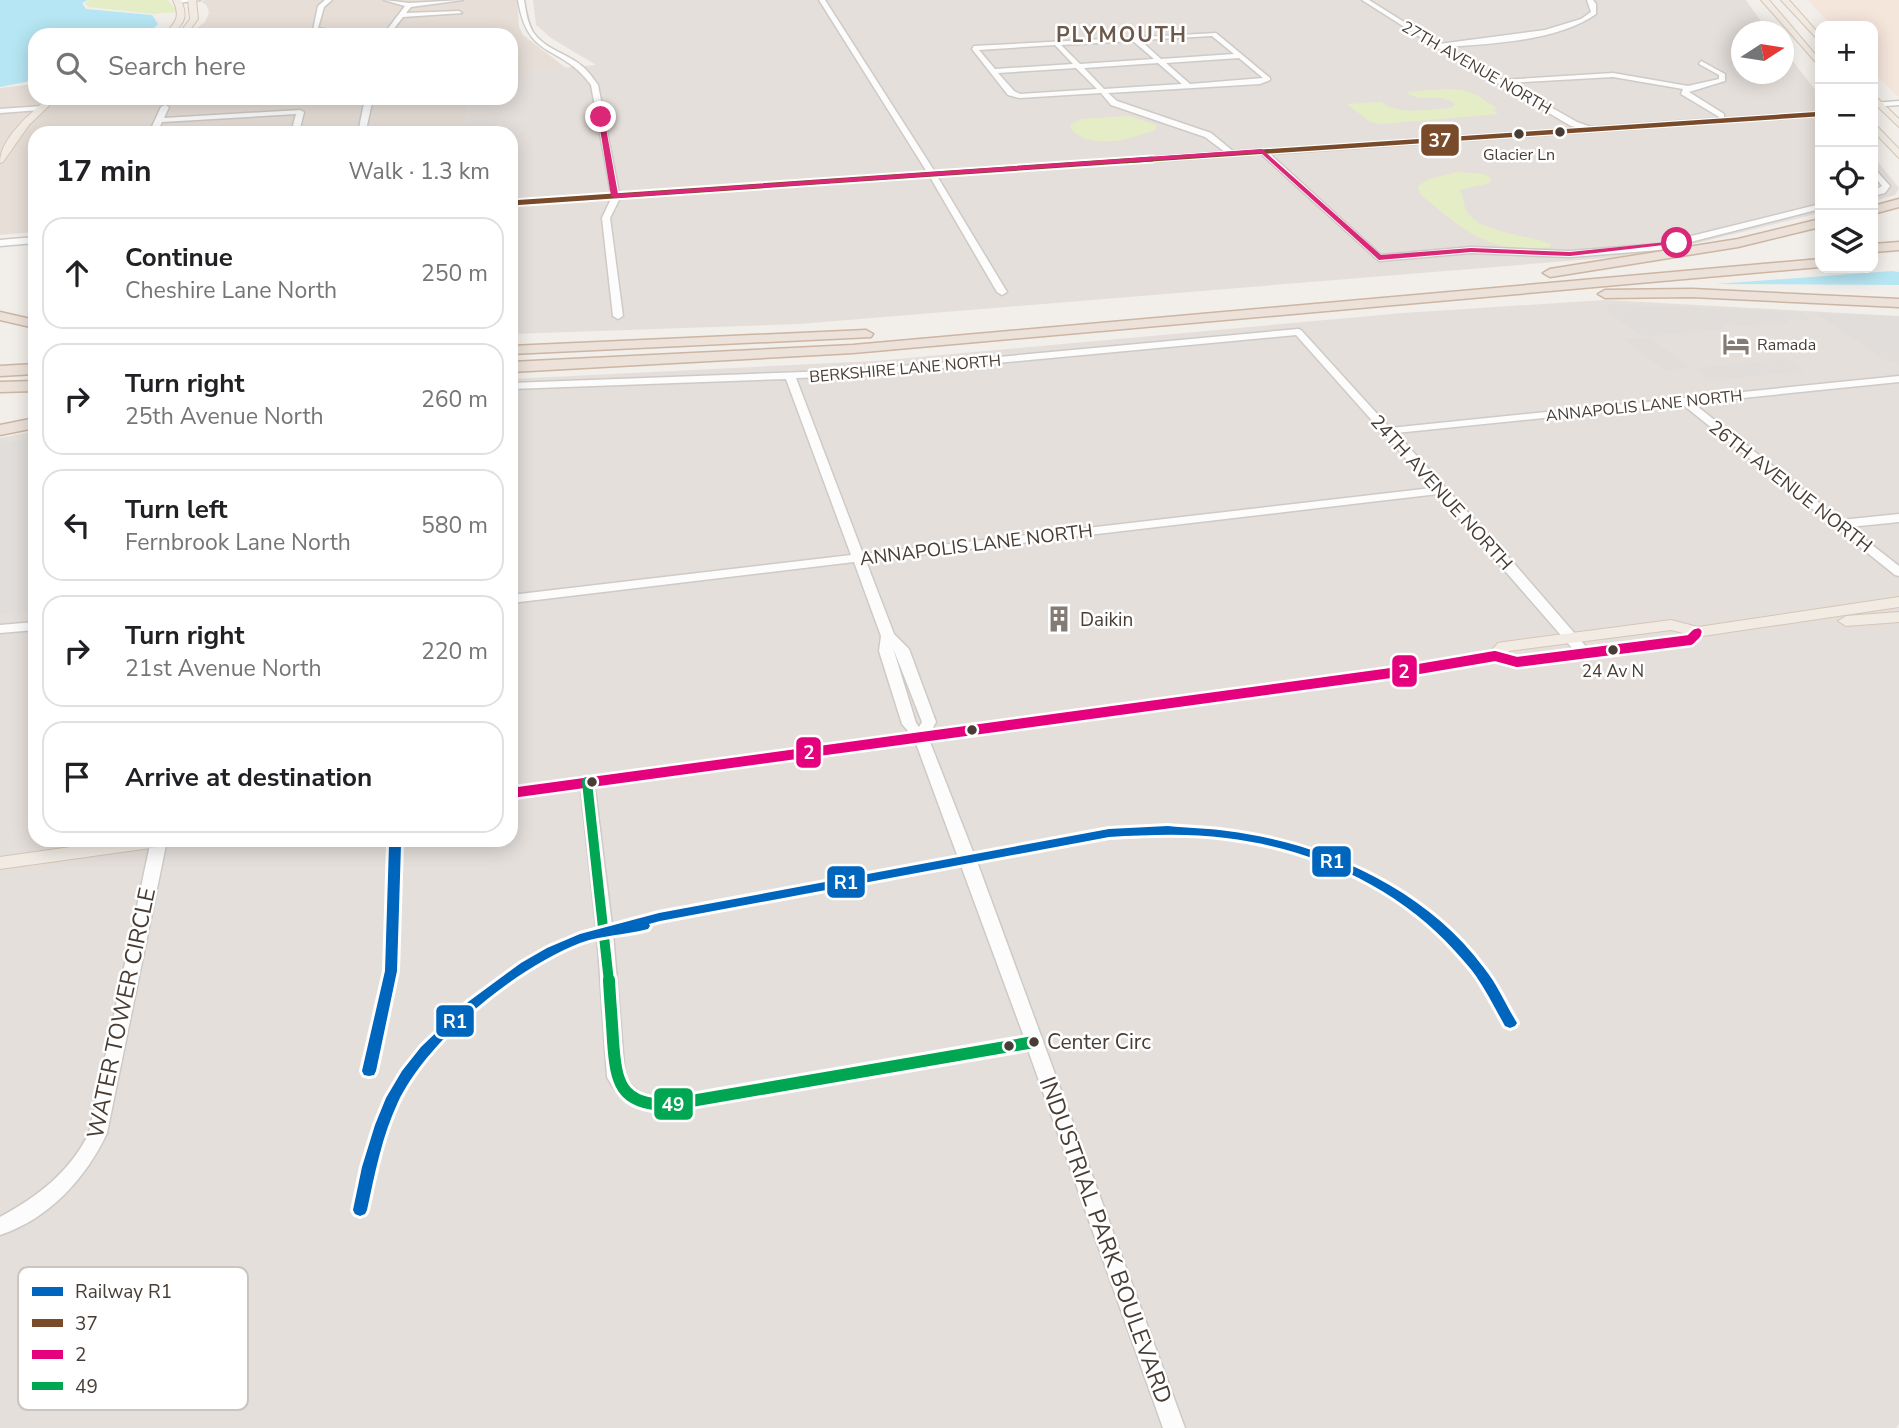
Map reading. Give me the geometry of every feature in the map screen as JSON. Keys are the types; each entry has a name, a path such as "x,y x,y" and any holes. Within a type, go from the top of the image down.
{"highway":[{"path":"1878,208 1899,203"},
{"path":"1496,281 1746,241 1815,221"},
{"path":"1878,248 1899,246"},
{"path":"518,350 850,335 1815,252"},
{"path":"1878,258 1899,256"},
{"path":"518,368 774,355 1815,263"},
{"path":"1319,309 1583,295 1692,293 1899,303"},
{"path":"0,316 28,322"},
{"path":"0,371 28,369"},
{"path":"0,387 28,386"},
{"path":"0,430 28,424"}],"main road":[{"path":"188,28 195,19 193,0"},
{"path":"1765,0 1815,59"},
{"path":"1785,0 1815,34"},
{"path":"174,28 183,14 178,1"},
{"path":"0,143 26,109 36,105"},
{"path":"0,160 40,105"},
{"path":"1878,106 1899,124"},
{"path":"1878,131 1899,155"},
{"path":"1495,656 1504,647 1671,625 1698,632 1899,603"},
{"path":"1762,623 1797,625 1899,617"},
{"path":"518,792 1413,670 1495,656 1517,662 1690,640 1698,632"},
{"path":"0,863 111,847"}],"street":[{"path":"178,1 193,0"},
{"path":"315,28 321,6 330,0"},
{"path":"387,0 409,5 460,0"},
{"path":"521,0 522,17 527,31 541,44 581,69 594,85 615,196 615,206 606,218 618,316"},
{"path":"822,0 932,174 1002,292"},
{"name":"27TH AVENUE NORTH","path":"1365,0 1438,46 1580,126 1591,129"},
{"path":"1438,46 1471,44 1576,25 1594,13 1590,0"},
{"path":"392,28 409,5"},
{"path":"402,15 459,13"},
{"path":"1214,34 1268,79 1260,82 1189,87 1019,96 1011,93 974,48 1056,43 1135,38 1214,34"},
{"path":"1135,38 1189,87"},
{"path":"1056,43 1114,103 1208,135 1231,153"},
{"path":"994,71 1242,56"},
{"path":"1504,82 1623,76 1688,88 1723,80 1722,74 1701,63"},
{"path":"1688,88 1684,92 1686,95 1721,116"},
{"path":"1878,105 1899,103"},
{"path":"363,126 368,105"},
{"path":"1878,105 1899,108"},
{"path":"156,126 165,107"},
{"path":"0,111 26,109"},
{"path":"159,120 300,112 297,126"},
{"path":"518,203 1721,116 1815,114"},
{"path":"1430,138 1815,114"},
{"path":"1262,151 1379,258 1471,250 1570,254 1659,247 1815,208"},
{"path":"1878,176 1886,186 1878,192"},
{"path":"0,240 28,238"},
{"name":"BERKSHIRE LANE NORTH","path":"518,386 790,377 1164,346 1298,332"},
{"name":"24TH AVENUE NORTH","path":"1298,332 1584,653"},
{"name":"INDUSTRIAL PARK BOULEVARD","path":"790,377 888,636 886,652 909,724 921,737 1174,1428"},
{"name":"ANNAPOLIS LANE NORTH","path":"1388,431 1899,379"},
{"name":"26TH AVENUE NORTH","path":"1684,401 1899,572"},
{"name":"ANNAPOLIS LANE NORTH","path":"518,598 1441,490"},
{"path":"1839,524 1899,518"},
{"path":"0,629 28,627"},
{"path":"587,782 605,933 616,1077 622,1091 633,1100 649,1106 668,1105 1034,1042"},
{"name":"WATER TOWER CIRCLE","path":"0,1227 50,1197 73,1177 89,1155 98,1133 158,847"}],"shaded area":[{"path":"517,0 519,27 523,35 566,68 518,71 518,28 197,28 205,22 209,13 207,6 201,1"},
{"path":"533,0 1746,0 1761,21 1731,21 1731,84 1794,84 1794,63 1815,90 1815,214 1673,249 1616,257 799,324 518,334 518,126 466,126 469,105 518,105 518,71 596,65 551,38 536,25"},
{"path":"1808,0 1899,0 1899,97 1878,77 1878,21 1827,21"},
{"path":"28,85 28,105 469,105 466,126 28,126 28,233 0,235 0,88"},
{"path":"1878,162 1899,188 1895,195 1878,200"},
{"path":"1605,300 1899,316 1899,1424 1896,1428 0,1428 0,438 28,432 28,847 518,847 518,379 875,361 1403,313"},
{"path":"1606,304 1803,312 1808,320 1787,319 1790,322 1737,327 1733,324 1723,325 1727,329 1647,336 1636,333 1609,312"},
{"path":"1815,313 1899,317 1899,363 1885,360"},
{"path":"1649,337 1689,367 1665,371 1624,339"},
{"path":"1787,359 1805,371 1706,381 1699,368"},
{"path":"28,438 28,612 0,614 0,444"}],"green space":[{"path":"90,0 168,0 178,12 154,14 88,7 85,3"},
{"path":"1463,90 1477,95 1496,108 1494,110 1498,114 1382,124 1370,122 1347,104 1381,102 1405,110 1451,108 1455,104 1449,100 1419,98 1406,92"},
{"path":"1128,116 1157,125 1155,130 1134,137 1100,141 1079,136 1071,129 1071,124 1082,119"},
{"path":"1458,172 1484,174 1491,179 1490,183 1459,190 1472,218 1492,228 1551,244 1550,247 1510,247 1478,237 1450,219 1420,194 1418,186 1429,179"}],"water":[{"path":"0,0 88,0 82,3 86,9 152,15 158,24 154,28 28,28 28,81 0,87"},
{"path":"1899,272 1899,285 1716,284 1878,273"}],"rail line":[{"name":"R1","path":"605,933 659,917 1109,833 1168,830 1228,834 1286,846 1343,865 1395,892 1441,928 1480,971 1510,1023"},
{"name":"R1","path":"369,1071 391,971 395,847"},
{"name":"R1","path":"360,1210 377,1139 393,1098 425,1051 447,1028 498,984 551,951 584,937 644,926"}],"transit line":[{"name":"37","path":"518,203 1815,114"},
{"name":"2","path":"518,792 1413,670 1495,656 1517,662 1690,640 1698,632"},
{"name":"49","path":"587,782 605,933 616,1077 631,1097 643,1103 668,1105 1034,1042"}],"place":[{"name":"Glacier Ln","path":"1519,134"},
{"name":"Ramada","path":"1736,344"},
{"name":"Daikin","path":"1059,619"},
{"name":"24 Av N","path":"1613,650"},
{"name":"Center Circ","path":"1034,1042"}],"district":[{"name":"PLYMOUTH","path":"1122,35"}],"route":[{"path":"601,117 615,196 1262,151 1379,258 1471,250 1570,254 1659,247 1677,243"}]}
